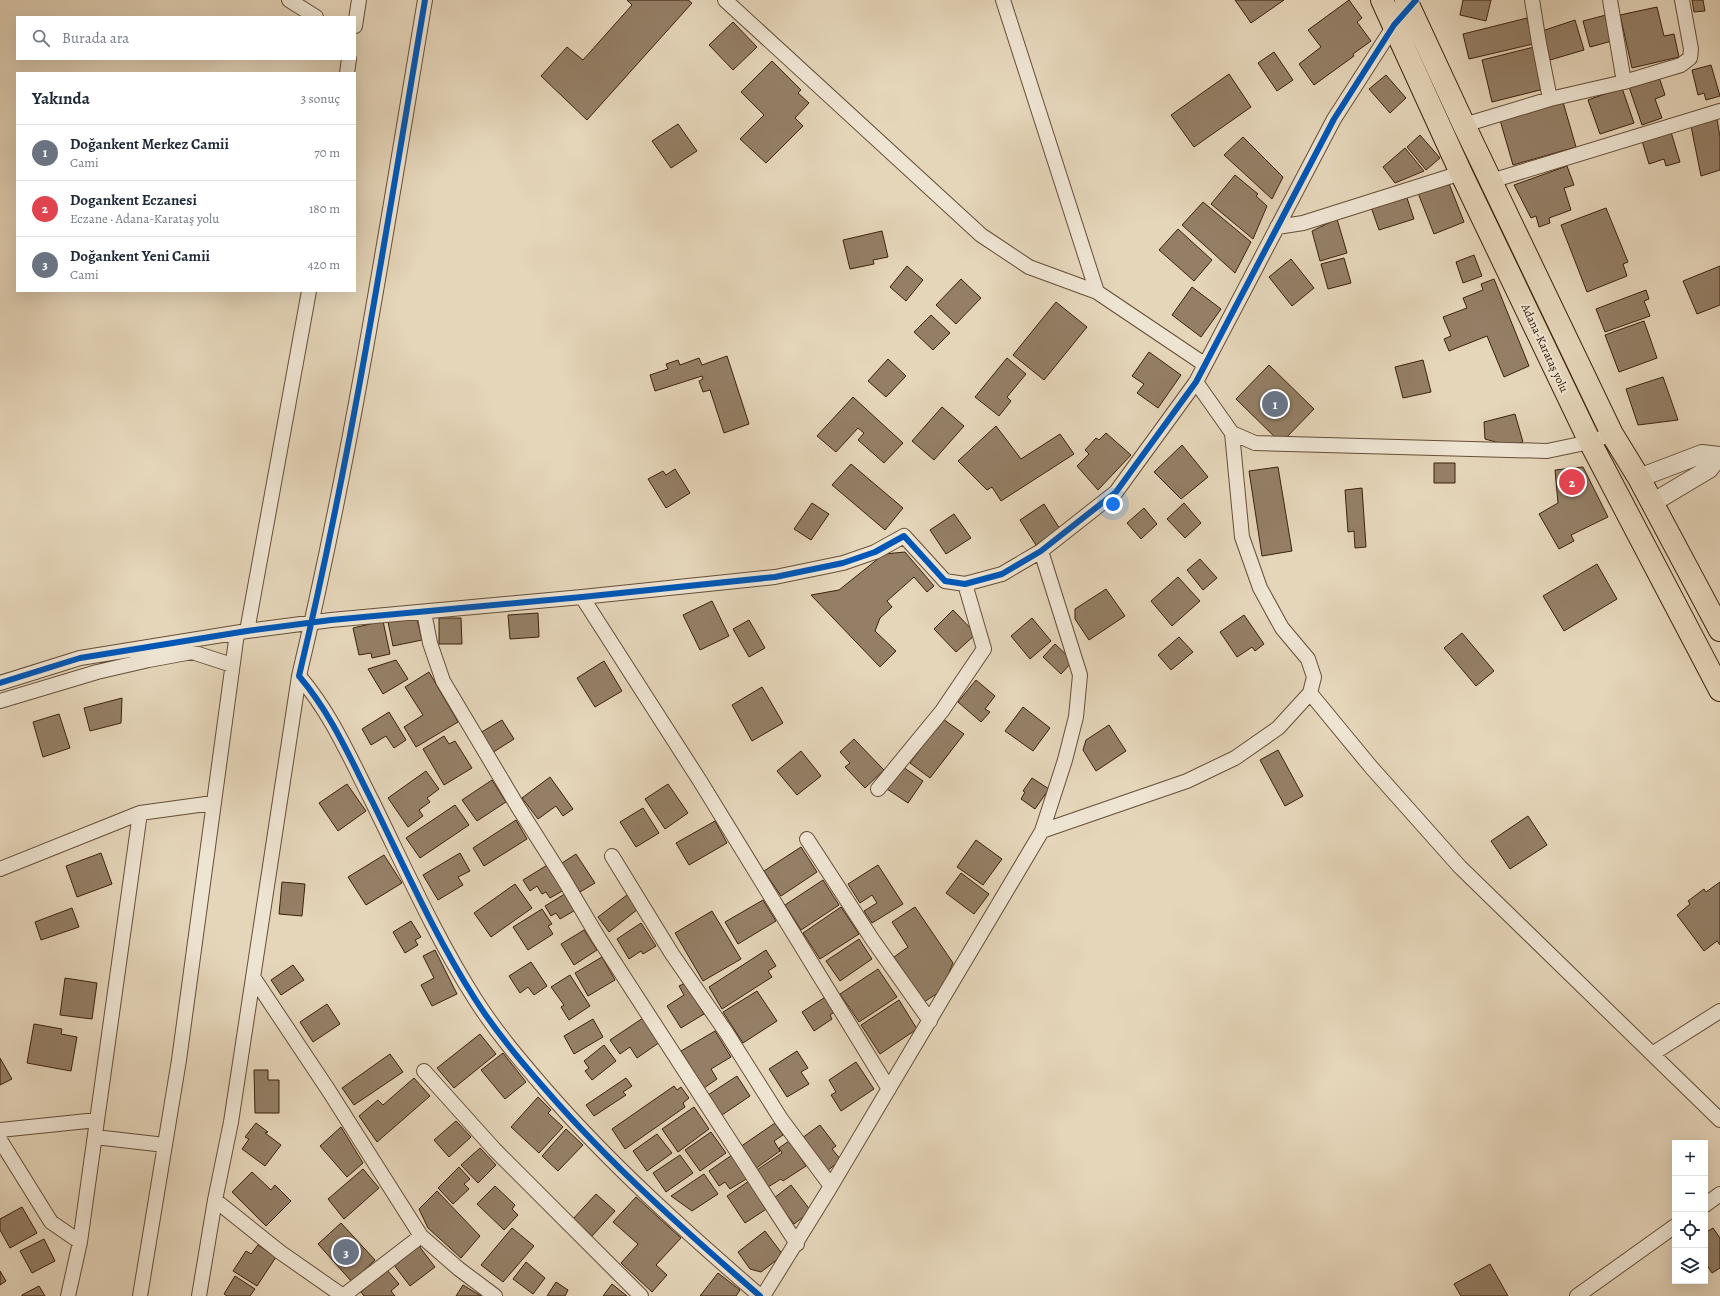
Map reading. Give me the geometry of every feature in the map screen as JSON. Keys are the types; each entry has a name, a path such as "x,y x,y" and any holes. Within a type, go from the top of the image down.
{"main road":[{"name":"Adana-Karataş yolu","path":"1382,0 1462,173 1590,442 1720,690"},
{"name":"Adana-Karataş yolu","path":"1411,3 1464,125 1612,434 1639,478 1720,630"}],"street":[{"path":"289,0 314,16"},
{"path":"356,20 359,0"},
{"path":"199,1296 215,1200 231,1122 299,676 351,426 425,0"},
{"path":"725,0 981,235 1029,267 1097,292 1204,364"},
{"path":"1003,0 1097,292"},
{"path":"1532,0 1550,99"},
{"path":"1610,0 1624,82"},
{"path":"1464,125 1550,99 1624,82 1681,65 1690,58 1691,49 1682,0"},
{"path":"0,683 80,658 311,622 582,597 775,577 843,563 875,552 904,536 945,581 965,584 1002,574 1041,551 1116,492 1196,382 1204,364 1334,119 1394,25 1411,3"},
{"path":"347,72 349,60"},
{"path":"1491,181 1720,111"},
{"path":"1277,227 1303,223 1462,173"},
{"path":"140,1296 179,1060 232,665 242,632 309,292"},
{"path":"1042,831 1187,781 1235,758 1278,728 1310,693 1314,677 1308,659 1282,628 1274,615 1260,588 1242,537 1232,433 1196,382"},
{"path":"1232,433 1255,443 1547,451 1590,442 1612,434"},
{"path":"1639,478 1702,454 1720,456"},
{"path":"1652,503 1709,469 1720,456"},
{"path":"763,1296 797,1244 1042,831 1065,760 1076,717 1080,675 1041,551"},
{"path":"878,789 942,711 984,649 965,584"},
{"path":"582,597 700,781 889,1089"},
{"path":"424,612 430,643 443,681 598,937 797,1244"},
{"path":"0,701 97,672 192,652 232,665"},
{"path":"299,676 317,698 349,753 433,927 476,999 508,1046 564,1111 615,1165 682,1228 760,1296"},
{"path":"1310,693 1371,767 1460,867 1720,1120"},
{"path":"0,869 140,813 213,803"},
{"path":"68,1296 80,1242 140,813"},
{"path":"807,840 872,939 930,1021"},
{"path":"612,856 672,954 726,1032 781,1120 831,1186"},
{"path":"253,977 329,1090 421,1236 459,1269 495,1296"},
{"path":"1652,1054 1720,1011"},
{"path":"424,1071 495,1150 641,1296"},
{"path":"0,1130 97,1120"},
{"path":"95,1137 165,1145"},
{"path":"0,1140 51,1222 80,1242"},
{"path":"1708,1202 1720,1194"},
{"path":"215,1200 280,1252 343,1296 421,1236"},
{"path":"1577,1296 1672,1228"}],"building":[{"path":"627,0 688,0 692,3 587,120 541,76 567,47 583,60 632,5"},
{"path":"1235,0 1284,0 1251,23"},
{"path":"1349,0 1362,18 1357,22 1371,41 1353,54 1354,56 1314,85 1299,64 1321,47 1308,30"},
{"path":"1463,0 1491,0 1486,21 1460,15"},
{"path":"1692,0 1703,0 1705,11 1694,12"},
{"path":"1657,7 1664,36 1674,34 1679,57 1632,68 1620,15"},
{"path":"1606,15 1612,41 1590,47 1583,21"},
{"path":"1527,18 1533,44 1469,59 1463,34"},
{"path":"1575,20 1584,50 1550,60 1542,31"},
{"path":"733,22 757,47 733,70 709,45"},
{"path":"1534,47 1544,89 1492,102 1482,60"},
{"path":"1274,52 1293,80 1277,91 1258,63"},
{"path":"772,61 801,90 798,93 809,103 795,118 803,126 766,163 740,139 764,115 741,92"},
{"path":"1711,65 1720,96 1706,100 1704,93 1698,95 1692,70"},
{"path":"1229,74 1251,107 1194,147 1171,115"},
{"path":"1386,75 1406,98 1390,113 1369,89"},
{"path":"1659,77 1665,95 1655,99 1662,118 1642,125 1629,87"},
{"path":"1622,88 1634,123 1600,134 1588,100"},
{"path":"1563,102 1576,147 1513,165 1500,120"},
{"path":"1717,119 1720,137 1720,170 1701,176 1691,126"},
{"path":"678,124 697,151 671,168 652,141"},
{"path":"1671,132 1680,162 1666,166 1664,159 1649,164 1642,141"},
{"path":"1420,135 1440,158 1426,170 1407,147"},
{"path":"1243,137 1283,177 1272,199 1224,155"},
{"path":"1405,148 1424,171 1395,183 1383,167"},
{"path":"1567,166 1574,185 1564,188 1571,210 1549,218 1550,223 1539,227 1536,216 1531,218 1514,185"},
{"path":"1235,175 1258,194 1256,196 1267,206 1253,239 1211,204"},
{"path":"1448,181 1464,222 1434,234 1418,193"},
{"path":"1406,195 1414,219 1379,230 1371,207"},
{"path":"1203,202 1251,242 1235,273 1182,225"},
{"path":"1606,208 1628,262 1623,264 1627,276 1587,292 1561,225"},
{"path":"1337,219 1347,253 1320,261 1312,231"},
{"path":"1178,229 1212,260 1194,281 1159,250"},
{"path":"882,231 888,257 873,260 874,264 850,269 843,240"},
{"path":"1474,255 1482,276 1463,283 1456,262"},
{"path":"1344,258 1351,283 1328,289 1321,264"},
{"path":"1291,259 1314,288 1292,306 1269,277"},
{"path":"907,266 923,280 906,301 890,287"},
{"path":"1720,266 1720,305 1697,314 1683,281"},
{"path":"961,279 981,298 956,324 936,305"},
{"path":"1494,279 1529,366 1504,377 1487,336 1449,351 1444,339 1451,336 1443,317 1467,308 1463,298 1483,290 1481,284"},
{"path":"1192,287 1221,309 1201,337 1172,315"},
{"path":"1646,290 1649,299 1644,301 1650,316 1605,332 1596,309"},
{"path":"1056,302 1087,327 1044,380 1013,355"},
{"path":"931,315 950,333 933,350 914,332"},
{"path":"1644,321 1657,358 1619,372 1605,335"},
{"path":"1149,352 1181,375 1158,408 1137,393 1144,384 1132,376"},
{"path":"727,356 749,424 724,433 710,390 703,392 699,381 703,379 702,376 655,391 650,375 668,369 666,364 678,360 680,365 699,358 702,365"},
{"path":"1007,358 1026,374 1007,397 1011,401 999,416 975,397"},
{"path":"888,359 906,376 886,397 868,381"},
{"path":"1423,360 1431,392 1403,398 1395,367"},
{"path":"1269,365 1314,409 1281,443 1236,399"},
{"path":"1663,377 1678,420 1638,425 1626,389"},
{"path":"853,397 903,443 884,463 858,440 864,433 858,428 836,452 817,436"},
{"path":"942,407 964,426 934,460 912,441"},
{"path":"1515,414 1523,442 1510,446 1485,439 1484,422"},
{"path":"996,426 1021,459 1060,434 1074,454 1001,501 992,487 987,490 958,461"},
{"path":"1106,433 1131,455 1098,490 1077,466 1089,454 1085,450 1096,438 1099,440"},
{"path":"1182,445 1208,477 1181,499 1154,472"},
{"path":"1434,463 1455,463 1455,483 1434,483"},
{"path":"851,464 903,508 885,530 832,485"},
{"path":"1278,467 1292,551 1262,556 1249,471"},
{"path":"1583,467 1608,517 1571,535 1574,541 1559,549 1539,514 1558,503 1555,470"},
{"path":"675,469 690,493 666,508 648,479 663,471 666,475"},
{"path":"1362,488 1366,547 1355,548 1354,531 1348,532 1345,490"},
{"path":"812,503 829,514 811,540 794,529"},
{"path":"1184,503 1201,523 1185,538 1167,519"},
{"path":"1044,504 1060,529 1036,545 1020,520"},
{"path":"1144,508 1157,524 1141,539 1127,523"},
{"path":"954,514 971,538 946,554 930,530"},
{"path":"905,552 934,586 927,592 914,577 887,601 892,607 880,618 875,631 896,651 880,667 811,595 839,590 884,554"},
{"path":"1200,559 1217,578 1203,590 1187,570"},
{"path":"1597,564 1617,599 1564,631 1543,596"},
{"path":"1178,577 1200,601 1172,626 1151,601"},
{"path":"1106,589 1125,616 1089,640 1075,619 1075,609"},
{"path":"712,601 729,636 700,650 683,615"},
{"path":"953,610 976,634 956,652 934,629"},
{"path":"538,613 539,637 510,639 508,615"},
{"path":"416,615 422,640 393,646 388,622"},
{"path":"1244,615 1264,644 1255,651 1252,647 1237,657 1220,632"},
{"path":"439,618 461,618 462,644 439,644"},
{"path":"1032,618 1051,641 1030,659 1011,636"},
{"path":"749,620 765,648 749,657 733,629"},
{"path":"383,621 390,654 372,658 371,653 359,655 353,628"},
{"path":"1462,633 1494,671 1476,686 1444,648"},
{"path":"1179,637 1193,652 1171,670 1158,655"},
{"path":"1055,644 1073,661 1061,674 1043,657"},
{"path":"396,660 408,679 383,694 368,669"},
{"path":"604,661 622,691 595,707 577,678"},
{"path":"429,672 458,722 416,747 404,727 423,715 405,687"},
{"path":"976,680 995,696 985,709 990,712 981,722 958,702"},
{"path":"762,687 783,723 752,741 732,705"},
{"path":"122,698 121,723 90,731 84,708"},
{"path":"1023,707 1050,728 1033,751 1005,731"},
{"path":"389,712 406,740 394,748 386,736 371,745 362,729"},
{"path":"59,714 70,748 43,757 33,722"},
{"path":"943,719 964,734 930,778 910,763"},
{"path":"502,720 514,739 492,753 480,733"},
{"path":"1109,725 1126,751 1096,771 1083,750 1086,740"},
{"path":"444,736 449,744 455,741 472,768 444,785 423,749"},
{"path":"854,739 884,770 865,788 845,767 850,763 840,752"},
{"path":"1278,750 1303,796 1285,806 1260,760"},
{"path":"801,751 821,776 797,795 777,771"},
{"path":"903,767 923,781 908,803 887,789"},
{"path":"426,771 439,789 427,798 430,802 419,810 423,816 408,827 388,798"},
{"path":"550,777 573,809 563,816 556,806 538,819 522,798"},
{"path":"1032,778 1049,789 1035,809 1021,799 1025,792 1023,791"},
{"path":"492,780 506,802 477,821 462,800"},
{"path":"347,784 366,811 338,831 319,803"},
{"path":"668,784 688,813 665,829 645,799"},
{"path":"455,805 469,825 420,858 406,838"},
{"path":"643,808 659,833 636,847 620,822"},
{"path":"1528,816 1547,845 1510,869 1491,841"},
{"path":"516,820 527,839 484,866 473,848"},
{"path":"715,821 727,843 689,865 676,843"},
{"path":"976,840 1002,859 983,885 957,867"},
{"path":"801,847 817,872 781,896 764,871"},
{"path":"101,853 112,884 77,897 66,866"},
{"path":"460,853 470,871 458,877 463,885 438,900 423,875"},
{"path":"576,854 595,883 580,892 562,863"},
{"path":"384,855 402,883 366,905 348,877"},
{"path":"549,864 564,890 550,898 546,892 542,894 537,886 530,891 523,880"},
{"path":"878,865 903,904 872,923 864,911 877,903 872,895 860,903 848,884"},
{"path":"961,873 989,894 974,914 946,893"},
{"path":"823,880 839,905 801,930 785,905"},
{"path":"282,882 305,884 302,916 279,914"},
{"path":"1720,882 1720,945 1717,941 1704,951 1677,915 1690,904 1688,901 1704,889 1706,892"},
{"path":"515,884 532,908 491,937 474,913"},
{"path":"568,892 579,908 560,919 556,913 551,916 545,906"},
{"path":"627,895 638,909 609,932 598,917"},
{"path":"763,900 776,921 738,944 725,922"},
{"path":"841,907 859,934 820,959 803,933"},
{"path":"915,907 953,963 941,991 924,1002 894,957 908,947 892,922"},
{"path":"72,908 79,927 41,940 35,922"},
{"path":"542,909 552,924 548,926 553,934 528,950 513,927"},
{"path":"712,911 741,959 703,981 675,933"},
{"path":"411,921 421,937 415,940 418,945 405,953 393,932"},
{"path":"641,923 656,946 643,954 641,951 629,959 617,939"},
{"path":"584,930 597,950 574,965 561,944"},
{"path":"859,939 872,959 840,981 826,961"},
{"path":"435,950 457,994 432,1006 421,985 434,978 423,956"},
{"path":"766,950 776,966 768,971 772,977 722,1009 709,987"},
{"path":"602,957 615,980 588,996 575,973"},
{"path":"531,962 547,986 534,995 528,987 520,993 509,976"},
{"path":"293,965 304,980 281,995 271,980"},
{"path":"878,969 897,997 859,1022 840,994"},
{"path":"570,975 590,1006 569,1020 561,1007 564,1005 551,987"},
{"path":"65,978 97,983 92,1019 60,1015"},
{"path":"685,983 704,1014 681,1028 667,1006 684,995 679,986"},
{"path":"757,991 777,1021 743,1043 723,1012"},
{"path":"827,996 836,1011 830,1015 832,1019 814,1031 802,1012"},
{"path":"899,1000 917,1029 880,1054 861,1025"},
{"path":"327,1004 340,1024 313,1042 300,1022"},
{"path":"643,1018 660,1042 637,1058 630,1047 620,1054 610,1040"},
{"path":"593,1019 603,1037 574,1054 564,1036"},
{"path":"34,1024 62,1029 61,1034 77,1037 71,1071 27,1063"},
{"path":"715,1031 731,1057 711,1069 717,1079 704,1088 681,1051"},
{"path":"480,1034 496,1054 454,1088 437,1068"},
{"path":"604,1045 616,1061 592,1080 585,1071 589,1068 584,1061"},
{"path":"797,1051 808,1068 801,1072 809,1084 787,1097 769,1069"},
{"path":"503,1053 526,1082 505,1099 481,1070"},
{"path":"390,1054 403,1072 354,1105 342,1088"},
{"path":"0,1058 12,1079 0,1085"},
{"path":"856,1062 874,1089 841,1111 831,1095 836,1092 829,1080"},
{"path":"254,1070 268,1070 268,1080 279,1080 279,1113 255,1113"},
{"path":"737,1076 750,1096 722,1115 708,1095"},
{"path":"414,1078 430,1096 377,1142 359,1116 378,1100 383,1105"},
{"path":"626,1078 632,1086 623,1092 626,1095 594,1116 586,1105"},
{"path":"674,1086 677,1090 681,1087 689,1098 683,1103 685,1107 625,1149 612,1129"},
{"path":"538,1097 551,1110 548,1113 563,1127 539,1153 511,1127"},
{"path":"694,1107 709,1129 678,1152 662,1129"},
{"path":"456,1121 471,1137 449,1157 434,1140"},
{"path":"256,1123 268,1132 265,1133 281,1145 265,1166 242,1149 249,1139 245,1137"},
{"path":"775,1123 783,1135 774,1141 780,1151 755,1169 740,1147"},
{"path":"820,1125 836,1146 832,1149 841,1160 827,1171 802,1138"},
{"path":"341,1127 363,1163 347,1177 320,1146"},
{"path":"566,1129 583,1145 558,1171 542,1156"},
{"path":"711,1132 726,1153 700,1171 685,1150"},
{"path":"657,1134 672,1153 647,1171 633,1151"},
{"path":"789,1141 806,1166 783,1181 781,1179 768,1187 757,1170 782,1153 779,1148"},
{"path":"480,1148 496,1165 478,1183 461,1165"},
{"path":"680,1155 693,1173 666,1192 653,1173"},
{"path":"732,1155 748,1178 730,1189 725,1182 719,1186 709,1171"},
{"path":"459,1167 470,1179 464,1184 469,1189 453,1204 438,1188"},
{"path":"363,1169 379,1188 344,1219 328,1199"},
{"path":"252,1172 271,1190 275,1185 291,1201 266,1226 232,1192"},
{"path":"704,1174 718,1194 692,1211 671,1196"},
{"path":"749,1181 768,1208 745,1223 727,1196"},
{"path":"791,1185 811,1211 794,1224 774,1198"},
{"path":"495,1186 515,1205 512,1209 518,1215 504,1230 477,1204"},
{"path":"437,1191 480,1236 461,1258 428,1228 419,1209"},
{"path":"596,1194 615,1211 592,1236 573,1219"},
{"path":"636,1197 681,1238 656,1265 667,1275 652,1292 621,1263 638,1244 613,1222"},
{"path":"22,1207 37,1233 10,1248 0,1230 0,1219"},
{"path":"341,1223 375,1260 352,1282 318,1244"},
{"path":"512,1228 534,1246 503,1282 481,1265"},
{"path":"1713,1228 1720,1238 1720,1268 1712,1273 1708,1267 1708,1231"},
{"path":"765,1231 783,1255 761,1272 750,1269 738,1252"},
{"path":"44,1239 55,1261 32,1273 20,1251"},
{"path":"258,1245 276,1257 257,1286 233,1271 246,1251 251,1254"},
{"path":"419,1246 435,1267 410,1286 394,1265"},
{"path":"526,1262 545,1278 533,1294 513,1279"},
{"path":"1490,1264 1508,1296 1461,1296 1454,1284"},
{"path":"387,1270 399,1284 391,1291 395,1296 364,1296 361,1292"},
{"path":"0,1271 6,1281 0,1285"},
{"path":"718,1273 740,1290 736,1296 700,1296"},
{"path":"235,1276 255,1289 250,1296 227,1296 224,1294"},
{"path":"556,1282 568,1290 565,1296 547,1296"},
{"path":"612,1284 627,1296 603,1296"},
{"path":"463,1285 481,1296 456,1296"},
{"path":"39,1286 45,1296 22,1296 22,1295"}],"cycle path":[{"path":"425,0 368,339 336,508 299,676 331,721 447,951 460,975 491,1023 545,1089 622,1171 676,1222 760,1296"},
{"path":"0,683 80,658 247,631 331,620 582,597 775,577 843,563 875,552 904,536 945,581 965,584 1002,574 1041,551 1116,492 1196,382 1334,119 1394,25 1416,0"}],"place":[{"name":"Doğankent Merkez Camii","path":"1275,404"},
{"name":"Dogankent Eczanesi","path":"1572,482"},
{"name":"Doğankent Yeni Camii","path":"346,1252"}]}
